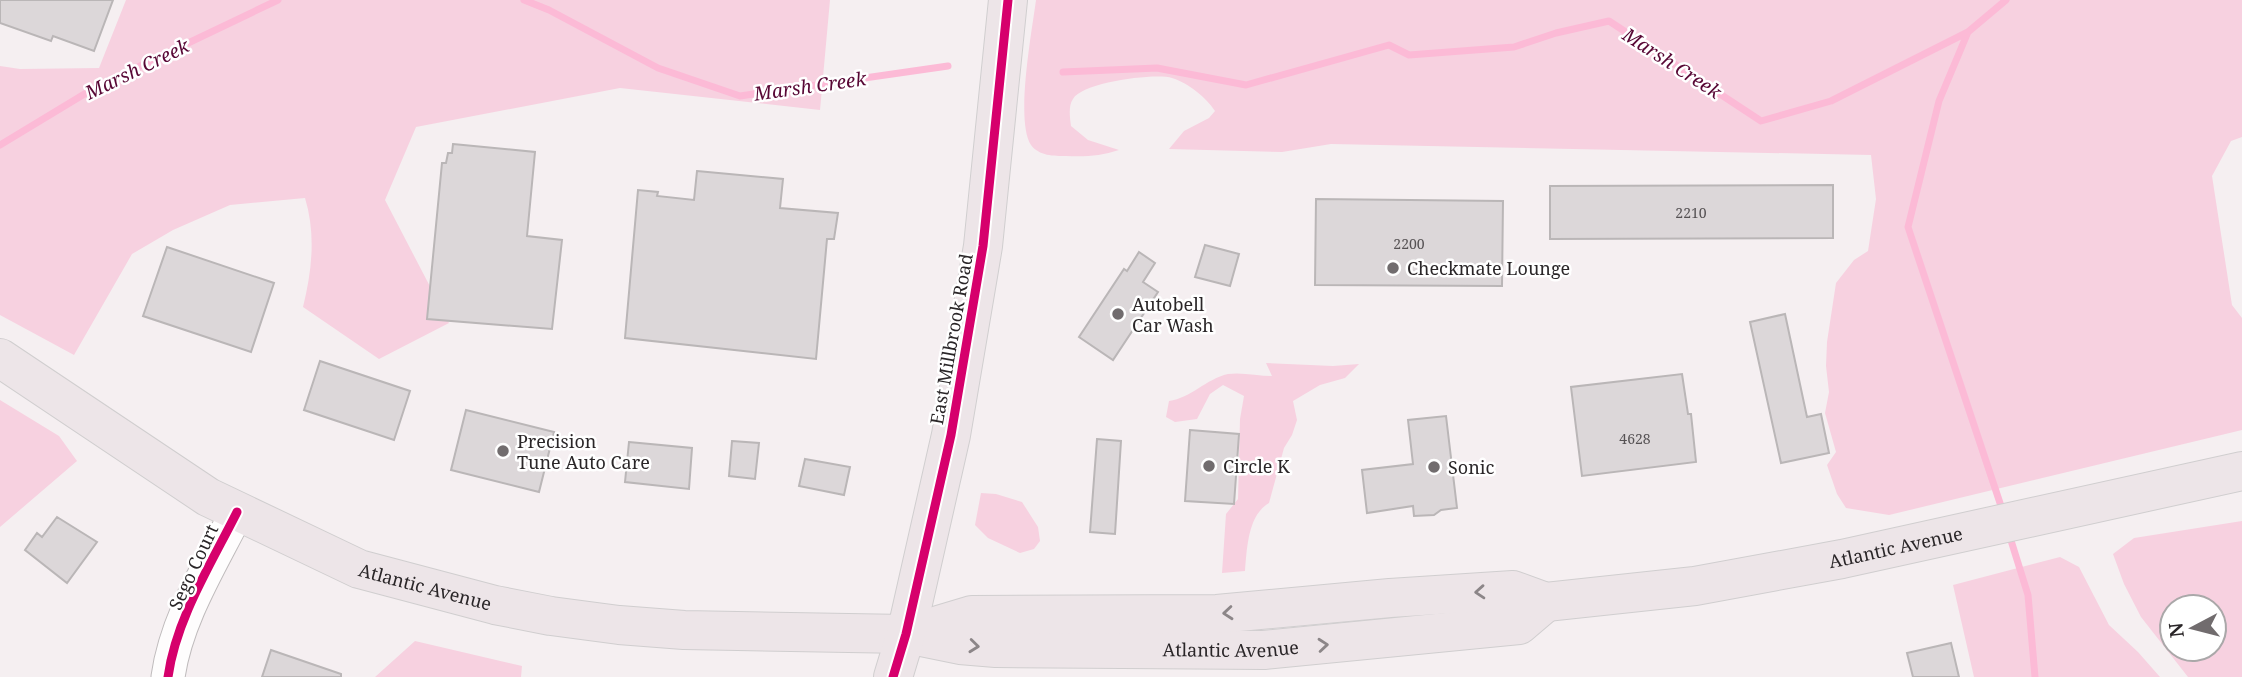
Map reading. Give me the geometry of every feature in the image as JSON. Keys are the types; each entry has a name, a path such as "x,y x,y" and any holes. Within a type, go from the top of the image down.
{"main road":[{"name":"East Millbrook Road","path":"893,677 906,634 951,435 981,259 1008,0"},
{"name":"Atlantic Avenue","path":"0,358 169,472 237,512 359,569 495,605 551,616 684,631 906,634 960,645 996,648 1264,650 1519,625 1545,602 1695,586 1787,571 2242,471"}],"street":[{"name":"Sego Court","path":"169,677 170,662 197,589 237,512"}],"shaded area":[{"path":"126,0 830,0 820,110 620,88 416,127 385,200 449,323 379,359 303,307 312,252 311,225 305,198 230,205 173,230 132,254 74,355 0,315 0,66 20,69 99,68"},
{"path":"1036,0 2242,0 2242,137 2231,141 2212,176 2232,305 2242,318 2242,430 1889,515 1846,508 1837,494 1827,465 1836,452 1825,413 1829,392 1827,342 1836,283 1854,260 1868,251 1876,199 1871,155 1331,144 1282,152 1169,149 1184,131 1209,118 1215,111 1202,96 1178,80 1151,77 1120,80 1090,88 1079,93 1071,102 1071,126 1088,140 1119,150 1086,156 1047,155 1031,145 1024,117 1026,75"},
{"path":"1266,363 1333,366 1359,364 1345,378 1320,385 1293,401 1297,420 1284,448 1269,503 1262,508 1253,524 1245,571 1222,573 1226,514 1238,499 1240,419 1244,396 1223,385 1210,394 1197,419 1175,422 1166,417 1169,401 1228,374 1272,376"},
{"path":"0,400 59,436 77,461 0,527"},
{"path":"981,493 996,494 1022,502 1038,527 1040,541 1034,549 1020,553 988,538 975,525"},
{"path":"2242,521 2242,677 2188,677 2177,663 2228,663 2228,593 2158,593 2158,639 2141,617 2124,584 2113,554 2134,538"},
{"path":"2060,557 2079,567 2109,625 2160,677 1974,677 1953,585"},
{"path":"415,641 522,666 521,677 375,677"}],"building":[{"path":"0,0 113,0 94,51 53,36 51,41 0,23"},
{"path":"453,144 535,152 527,236 562,240 552,329 427,319 442,163 446,163 448,153 452,153"},
{"path":"697,171 783,179 780,208 838,213 834,239 827,239 816,359 625,338 638,190 658,192 657,196 694,200"},
{"path":"1833,185 1833,238 1550,239 1550,186"},
{"path":"1316,199 1503,201 1502,286 1315,285"},
{"path":"1205,245 1239,254 1230,286 1195,277"},
{"path":"167,247 274,283 251,352 143,316"},
{"name":"Autobell Car Wash","path":"1139,252 1155,263 1143,282 1158,292 1113,360 1079,337 1124,269 1127,271"},
{"path":"1785,314 1807,417 1821,414 1829,453 1781,463 1750,322"},
{"path":"320,361 410,391 394,440 304,410"},
{"path":"1682,374 1688,414 1691,414 1696,462 1582,476 1571,387"},
{"name":"Precision Tune Auto Care","path":"466,410 554,432 539,492 451,470"},
{"path":"1446,416 1457,508 1441,510 1434,515 1414,516 1413,506 1367,513 1362,470 1413,464 1408,420"},
{"path":"1190,430 1239,434 1234,504 1185,501"},
{"path":"1097,439 1121,441 1115,534 1090,532"},
{"path":"732,441 759,443 755,479 729,476"},
{"path":"629,442 692,448 689,489 625,482"},
{"path":"805,459 850,467 844,495 799,486"},
{"path":"57,517 97,542 67,583 25,550 37,533 42,537"},
{"path":"1951,643 1959,677 1913,677 1907,653"},
{"path":"271,650 341,674 341,677 262,677"}],"waterway":[{"name":"Marsh Creek","path":"0,145 96,87 278,0"},
{"name":"Marsh Creek","path":"524,0 549,10 658,68 740,96 948,66"},
{"name":"Marsh Creek","path":"1063,72 1157,68 1246,85 1389,45 1409,55 1514,47 1556,33 1609,21 1761,121 1831,101 1968,32 2006,0"},
{"path":"1968,32 1939,101 1908,227 2003,512"},
{"path":"2009,534 2028,595 2035,677"}],"cycle path":[{"path":"893,677 906,634 951,435 983,246 1008,0"},
{"path":"168,677 172,655 186,613 237,512"}],"place":[{"name":"Checkmate Lounge","path":"1393,268"},
{"name":"Autobell Car Wash","path":"1118,314"},
{"name":"Precision Tune Auto Care","path":"503,451"},
{"name":"Circle K","path":"1209,466"},
{"name":"Sonic","path":"1434,467"}]}
